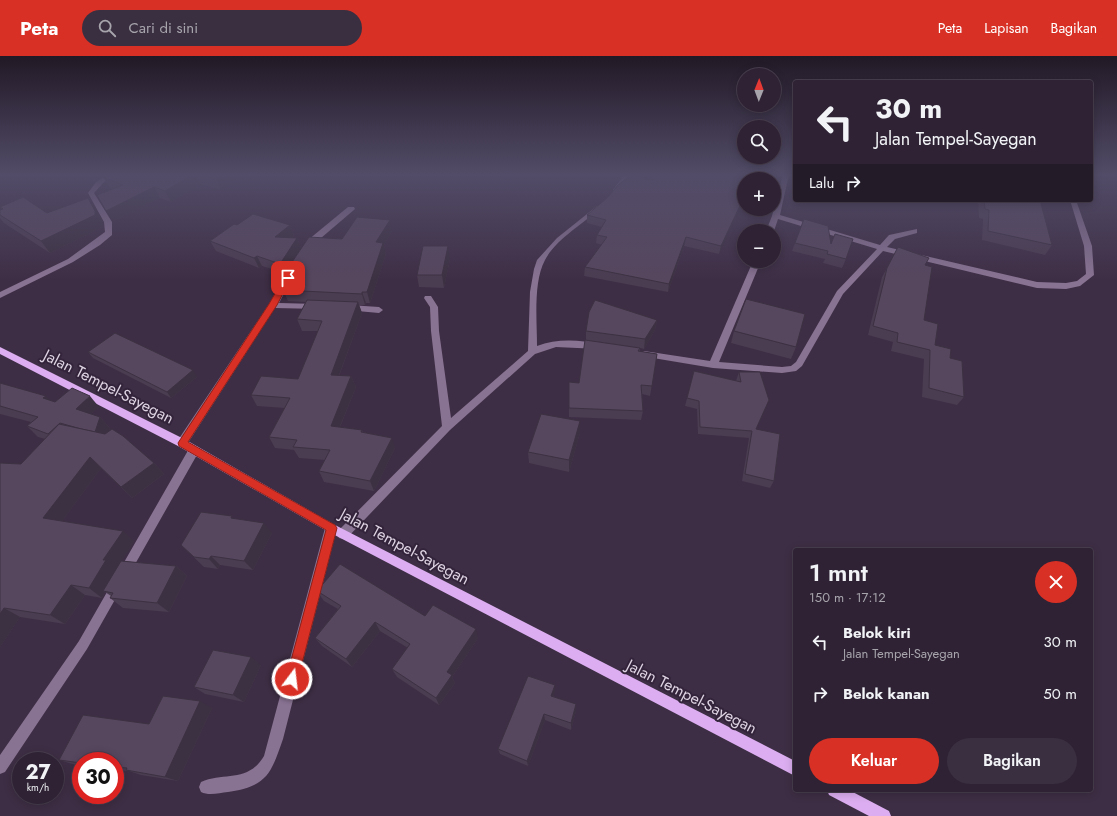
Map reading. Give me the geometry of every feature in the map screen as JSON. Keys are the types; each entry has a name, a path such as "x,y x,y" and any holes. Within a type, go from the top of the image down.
{"main road":[{"name":"Jalan Tempel-Sayegan","path":"0,350 182,443 337,531 793,769"},
{"path":"838,792 884,816"}],"street":[{"path":"0,295 73,260 94,247 108,233 108,222 101,209"},
{"path":"182,443 273,305 295,265 311,242 350,209"},
{"path":"532,352 534,291 537,268 548,251 595,209"},
{"path":"773,224 776,216 880,248 1037,284 1066,286 1080,283 1090,275 1088,246 1076,209"},
{"path":"637,352 714,365 789,370 796,366 840,293 880,248 892,237 914,231"},
{"path":"714,365 754,268"},
{"path":"428,298 434,307 435,331 447,427"},
{"path":"273,305 326,307"},
{"path":"341,308 379,310"},
{"path":"206,787 244,782 259,775 268,763 337,531 447,427 532,352 545,345 566,343 608,348"},
{"path":"0,767 83,645 194,450"}],"building":[{"path":"42,209 47,213 57,209 94,209 95,215 41,241 0,215 0,210"},
{"path":"593,209 737,209 721,246 686,237 669,284 585,267 607,237 597,235 606,220 587,215"},
{"path":"987,209 1043,209 1052,245 988,231 989,210"},
{"path":"253,214 290,225 275,237 297,238 280,264 257,256 254,258 210,241 234,224 237,225"},
{"path":"357,217 390,220 376,242 383,243 367,292 362,292 362,294 283,290 295,267 290,265 309,237 342,239"},
{"path":"804,219 828,226 831,244 835,234 853,239 846,259 827,254 828,251 795,243"},
{"path":"423,246 448,246 442,275 417,275"},
{"path":"898,247 929,258 925,265 932,267 924,320 938,324 935,345 951,349 950,358 962,361 964,397 929,388 930,350 897,342 898,333 873,326 887,268"},
{"path":"746,299 805,314 796,347 734,331"},
{"path":"307,300 358,302 331,375 351,376 331,426 362,430 361,432 392,438 370,481 319,471 330,450 293,447 297,440 269,437 290,398 251,395 261,376 298,379 322,321 297,319"},
{"path":"595,300 657,320 645,339 586,331 589,312"},
{"path":"115,333 193,370 167,392 88,352"},
{"path":"585,340 640,348 638,351 657,354 652,386 641,385 643,411 569,408 569,382 579,383"},
{"path":"694,371 741,382 739,372 760,372 769,400 756,429 780,434 774,481 745,474 752,431 700,427 699,401 687,398"},
{"path":"0,383 46,396 43,398 55,402 72,388 90,396 76,409 100,417 95,432 60,423 48,434 27,426 38,417 0,406"},
{"path":"541,414 580,421 569,460 528,452"},
{"path":"59,424 105,434 112,429 123,436 154,463 121,487 90,457 43,518 123,531 103,560 106,560 89,588 71,585 50,615 4,608 0,614 0,463 21,464"},
{"path":"201,512 232,516 231,518 264,523 244,561 211,556 209,559 194,557 181,545"},
{"path":"121,561 176,566 157,603 110,598 113,593 103,591"},
{"path":"340,564 425,616 433,605 476,629 447,672 452,675 436,698 392,669 410,644 375,622 346,659 315,638 341,606 317,591"},
{"path":"213,650 251,657 233,695 194,687"},
{"path":"528,676 555,685 551,696 576,704 571,723 544,714 527,761 498,749"},
{"path":"163,696 200,701 165,777 126,770 127,768 124,768 124,752 72,752 72,762 64,761 63,752 83,715 149,724"}],"route":[{"path":"288,278 273,305 182,443 332,528 292,679"}]}
